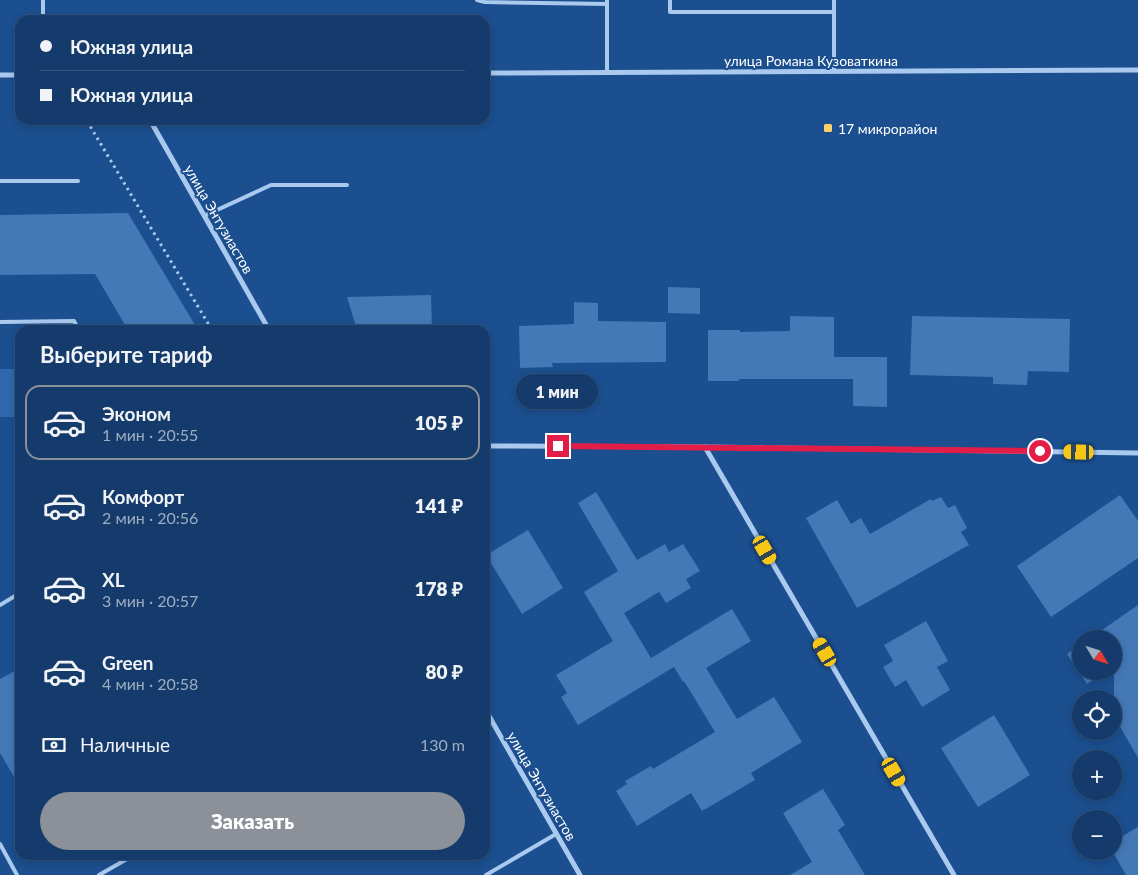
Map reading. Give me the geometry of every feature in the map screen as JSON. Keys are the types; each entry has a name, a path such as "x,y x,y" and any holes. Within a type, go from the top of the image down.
{"street":[{"name":"улица Романа Кузоваткина","path":"490,73 1138,70"},
{"path":"0,76 15,75"},
{"name":"улица Энтузиастов","path":"153,125 266,325"},
{"path":"490,446 1138,453"},
{"path":"705,447 954,875"},
{"name":"улица Энтузиастов","path":"490,718 580,875"}],"lane":[{"path":"43,0 43,15"},
{"path":"477,0 485,2 607,2 607,72"},
{"path":"670,0 670,12 834,12"},
{"path":"834,0 834,72"},
{"path":"0,181 78,181"},
{"path":"204,216 271,185 347,185"},
{"path":"0,322 74,321 77,325"},
{"path":"0,605 15,596"},
{"path":"486,875 556,834"},
{"path":"0,844 17,875"},
{"path":"99,875 125,860"}],"path":[{"path":"89,125 209,325"}],"shaded area":[{"path":"0,369 15,369 15,417 0,417"}],"building":[{"path":"128,213 195,325 125,325 95,274 0,275 0,215"},
{"path":"668,287 700,288 700,314 668,313"},
{"path":"431,295 432,325 355,325 347,297"},
{"path":"574,302 598,303 598,321 666,322 666,362 552,363 553,367 520,368 519,326 574,324"},
{"path":"790,316 834,317 834,357 887,357 887,407 853,406 853,379 739,379 739,381 708,381 708,330 740,330 740,332 790,331"},
{"path":"912,316 1070,319 1069,372 1028,371 1027,385 993,384 993,377 910,375"},
{"path":"596,492 637,560 665,544 669,552 683,544 700,571 686,579 691,588 666,603 659,592 624,613 651,658 732,609 751,641 706,668 737,719 774,697 802,742 751,773 755,780 702,811 691,793 637,826 616,791 627,784 625,781 651,766 653,769 715,732 674,667 578,725 561,697 567,693 556,675 613,641 584,592 618,571 578,503"},
{"path":"1120,495 1138,521 1138,558 1051,617 1017,566"},
{"path":"941,497 948,508 955,505 967,528 961,532 969,545 857,608 806,518 837,500 851,524 861,518 870,534 931,499 932,501"},
{"path":"528,530 563,588 522,614 490,562 490,553"},
{"path":"1138,605 1138,758 1122,730 1122,690 1114,690 1114,680 1122,680 1122,630 1102,630"},
{"path":"926,621 948,661 937,667 950,690 922,707 906,680 895,687 883,667 893,661 884,645"},
{"path":"1072,650 1072,662 1067,654"},
{"path":"15,671 15,778 0,753 0,679"},
{"path":"1084,680 1093,680 1087,684"},
{"path":"994,715 1030,775 978,807 941,748"},
{"path":"823,789 845,825 838,830 865,875 790,875 812,862 783,813"},
{"path":"1138,827 1138,875 1126,875 1117,860 1122,860 1122,836"}],"place":[{"name":"17 микрорайон","path":"828,128"}],"route":[{"path":"558,446 1040,451"}]}
